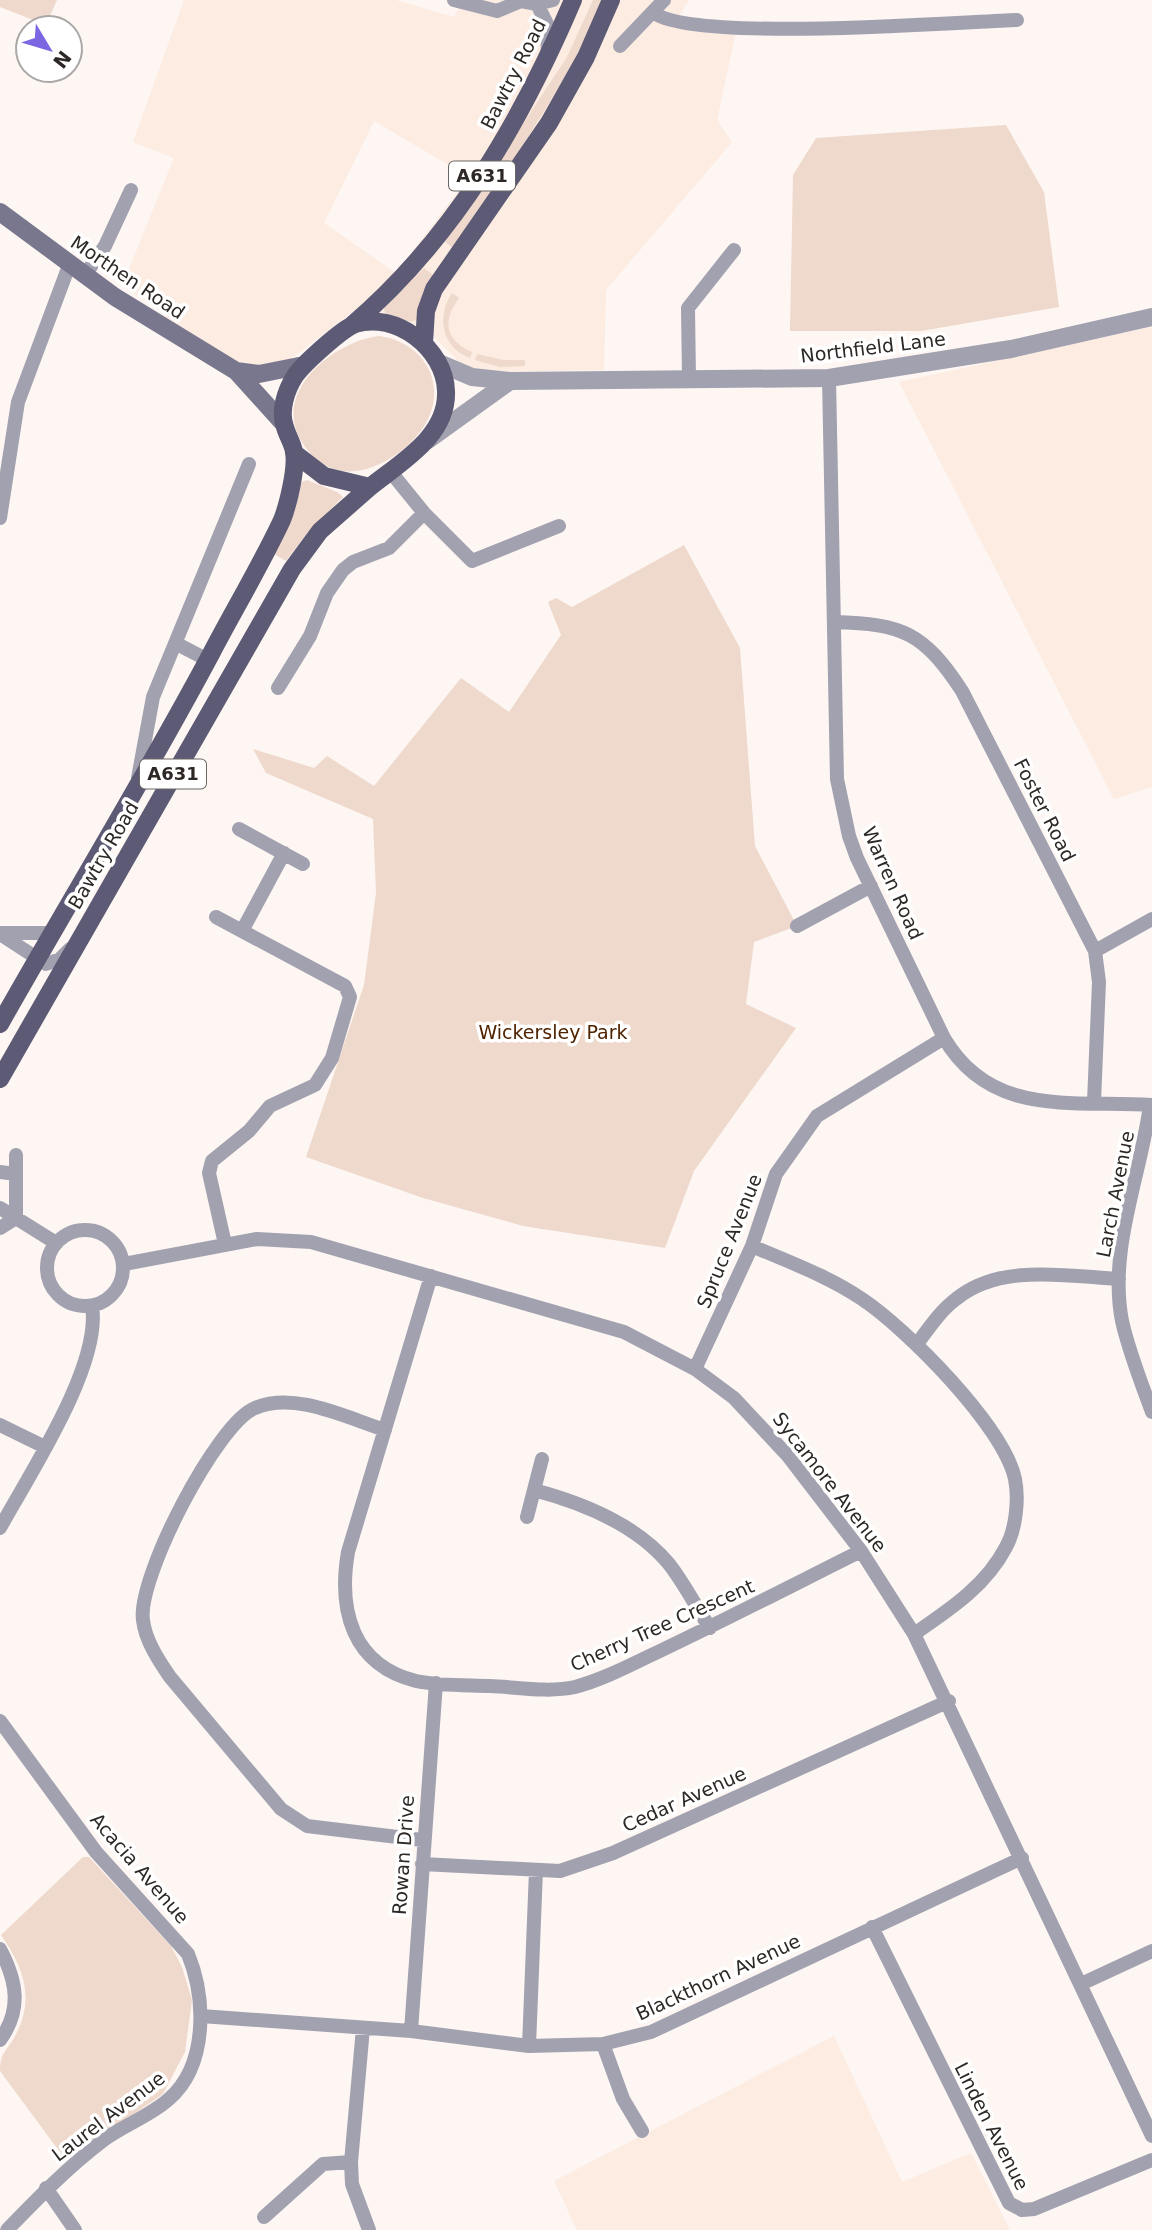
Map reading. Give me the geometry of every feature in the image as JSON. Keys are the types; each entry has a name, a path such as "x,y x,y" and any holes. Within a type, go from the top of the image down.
{"main road":[{"name":"Bawtry Road","path":"352,325 416,265 469,196 548,57 573,0"},
{"name":"A631","path":"424,343 426,311 434,289 549,123 586,57 611,0"},
{"name":"Morthen Road","path":"0,212 141,313 236,371 283,423"},
{"name":"A631","path":"365,322 392,325 424,343 439,363 447,395 438,424 427,441 370,487 324,476 295,453 283,423 288,387 304,365 352,325 365,322"},
{"path":"236,371 259,374 304,365"},
{"name":"Bawtry Road","path":"0,1024 136,791 283,517 295,453"},
{"name":"Bawtry Road","path":"0,1079 296,562 320,531 370,487"}],"street":[{"path":"454,0 498,12 521,1 537,4 553,0"},
{"path":"620,46 664,0"},
{"path":"537,4 547,24 548,57"},
{"path":"653,12 671,21 778,30 1017,20"},
{"path":"85,275 104,246 131,190"},
{"path":"689,379 688,308 734,250"},
{"path":"0,518 18,402 69,263"},
{"name":"Northfield Lane","path":"439,363 472,377 510,381 829,377 1011,349 1152,317"},
{"name":"Warren Road","path":"829,377 837,779 849,836 871,886 957,1060 997,1090 1027,1099 1151,1105"},
{"path":"427,441 510,381"},
{"name":"Bawtry Road","path":"136,791 153,697 249,464"},
{"path":"390,471 424,513 472,561 559,526"},
{"path":"278,688 310,636 327,593 343,570 354,562 389,548 424,513"},
{"name":"Foster Road","path":"834,622 890,627 921,640 939,656 962,691 1095,951 1099,965 1094,1102"},
{"path":"177,644 208,660"},
{"path":"239,829 303,864"},
{"path":"242,931 284,853"},
{"path":"797,926 871,886"},
{"path":"216,917 345,986 350,997 332,1058 315,1085 270,1106 249,1131 212,1161 209,1173 225,1244"},
{"path":"1095,951 1152,919"},
{"path":"0,933 36,960 46,964 60,959 82,935"},
{"path":"0,933 52,933"},
{"name":"Spruce Avenue","path":"695,1370 752,1246 776,1174 817,1116 944,1038"},
{"name":"Larch Avenue","path":"1151,1105 1145,1146 1120,1252 1119,1279 1122,1319 1152,1412"},
{"path":"16,1155 16,1218"},
{"path":"0,1172 16,1174"},
{"path":"0,1208 56,1243"},
{"path":"0,1228 16,1218"},
{"path":"88,1229 101,1232 114,1241 124,1264 117,1290 105,1301 92,1306 78,1306 55,1292 49,1281 47,1266 56,1243 69,1233 88,1229"},
{"name":"Sycamore Avenue","path":"124,1264 257,1239 311,1242 624,1332 695,1370 734,1398 763,1427 862,1551 915,1634 1152,2136"},
{"path":"752,1246 835,1282 865,1301 917,1344 951,1380 1002,1448 1015,1480 1016,1503 1007,1546 994,1566 962,1600 915,1634"},
{"path":"917,1344 957,1298 995,1278 1055,1275 1119,1279"},
{"name":"Cherry Tree Crescent","path":"431,1276 348,1552 343,1602 355,1635 378,1663 395,1674 436,1683 553,1689 574,1687 603,1677 709,1628 862,1551"},
{"path":"0,1528 45,1447 87,1359 93,1334 92,1306"},
{"path":"385,1430 295,1403 268,1404 242,1415 224,1434 156,1556 144,1591 143,1620 159,1661 170,1677 281,1809 307,1826 422,1840"},
{"path":"0,1425 45,1447"},
{"path":"527,1517 542,1459"},
{"path":"534,1490 561,1497 600,1514 646,1542 670,1565 709,1628"},
{"name":"Rowan Drive","path":"411,2031 422,1840 436,1683"},
{"name":"Cedar Avenue","path":"422,1864 560,1871 613,1853 948,1701"},
{"name":"Acacia Avenue","path":"0,1721 96,1852 188,1954 195,1972 201,2017"},
{"name":"Blackthorn Avenue","path":"201,2017 411,2031 529,2046 603,2044 651,2032 1022,1858"},
{"path":"529,2046 537,1870"},
{"name":"Linden Avenue","path":"872,1927 1009,2203 1022,2210 1034,2210 1152,2160"},
{"path":"0,1949 15,1981 16,1997 9,2028 0,2040"},
{"path":"1081,1984 1152,1951"},
{"name":"Laurel Avenue","path":"7,2230 46,2188 103,2140 167,2101 178,2090 193,2059 201,2017"},
{"path":"363,2028 351,2162 352,2184 369,2230"},
{"path":"603,2044 623,2099 642,2131"},
{"path":"264,2217 323,2164 351,2162"},
{"path":"46,2188 75,2230"}],"shaded area":[{"path":"184,0 396,0 454,17 462,2 458,0 689,0 676,21 737,27 717,120 732,142 606,290 604,370 482,372 461,364 435,338 411,322 385,313 355,310 292,358 267,367 240,365 163,321 167,315 122,286 174,158 133,142","holes":["374,121 469,177 396,273 324,223"]},
{"path":"1152,327 1152,787 1114,799 899,382"},
{"path":"834,2036 902,2182 971,2153 1010,2230 577,2230 554,2181"}],"green space":[{"path":"0,0 57,0 51,14 18,14 0,7"},
{"path":"593,0 603,0 553,97 453,248 445,242 567,57"},
{"path":"1006,125 1044,192 1059,307 921,331 790,331 793,175 816,138"},
{"path":"424,268 433,275 423,292 418,319 411,322 385,313 384,308"},
{"path":"452,293 459,298 450,314 449,329 456,342 472,352 470,358 453,347 444,331 444,312"},
{"path":"379,336 406,345 425,363 434,388 429,417 412,441 387,460 357,471 329,467 311,455 299,437 294,419 295,401 302,385 328,357 362,340"},
{"path":"477,354 503,360 525,360 525,366 500,367 475,360"},
{"path":"307,480 343,497 308,532 286,561 274,554 295,510 299,483"},
{"name":"Wickersley Park","path":"684,545 740,648 755,846 797,926 754,942 746,1004 796,1028 694,1171 665,1248 523,1226 423,1198 306,1157 364,985 376,893 373,819 266,773 253,749 314,768 327,756 374,786 461,678 509,712 561,635 548,602 556,598 572,607"},
{"path":"83,1857 89,1857 171,1946 182,1967 192,2000 185,2052 163,2094 71,2157 62,2155 0,2071 3,2054 14,2038 25,2006 24,1981 20,1969 1,1935"}]}
